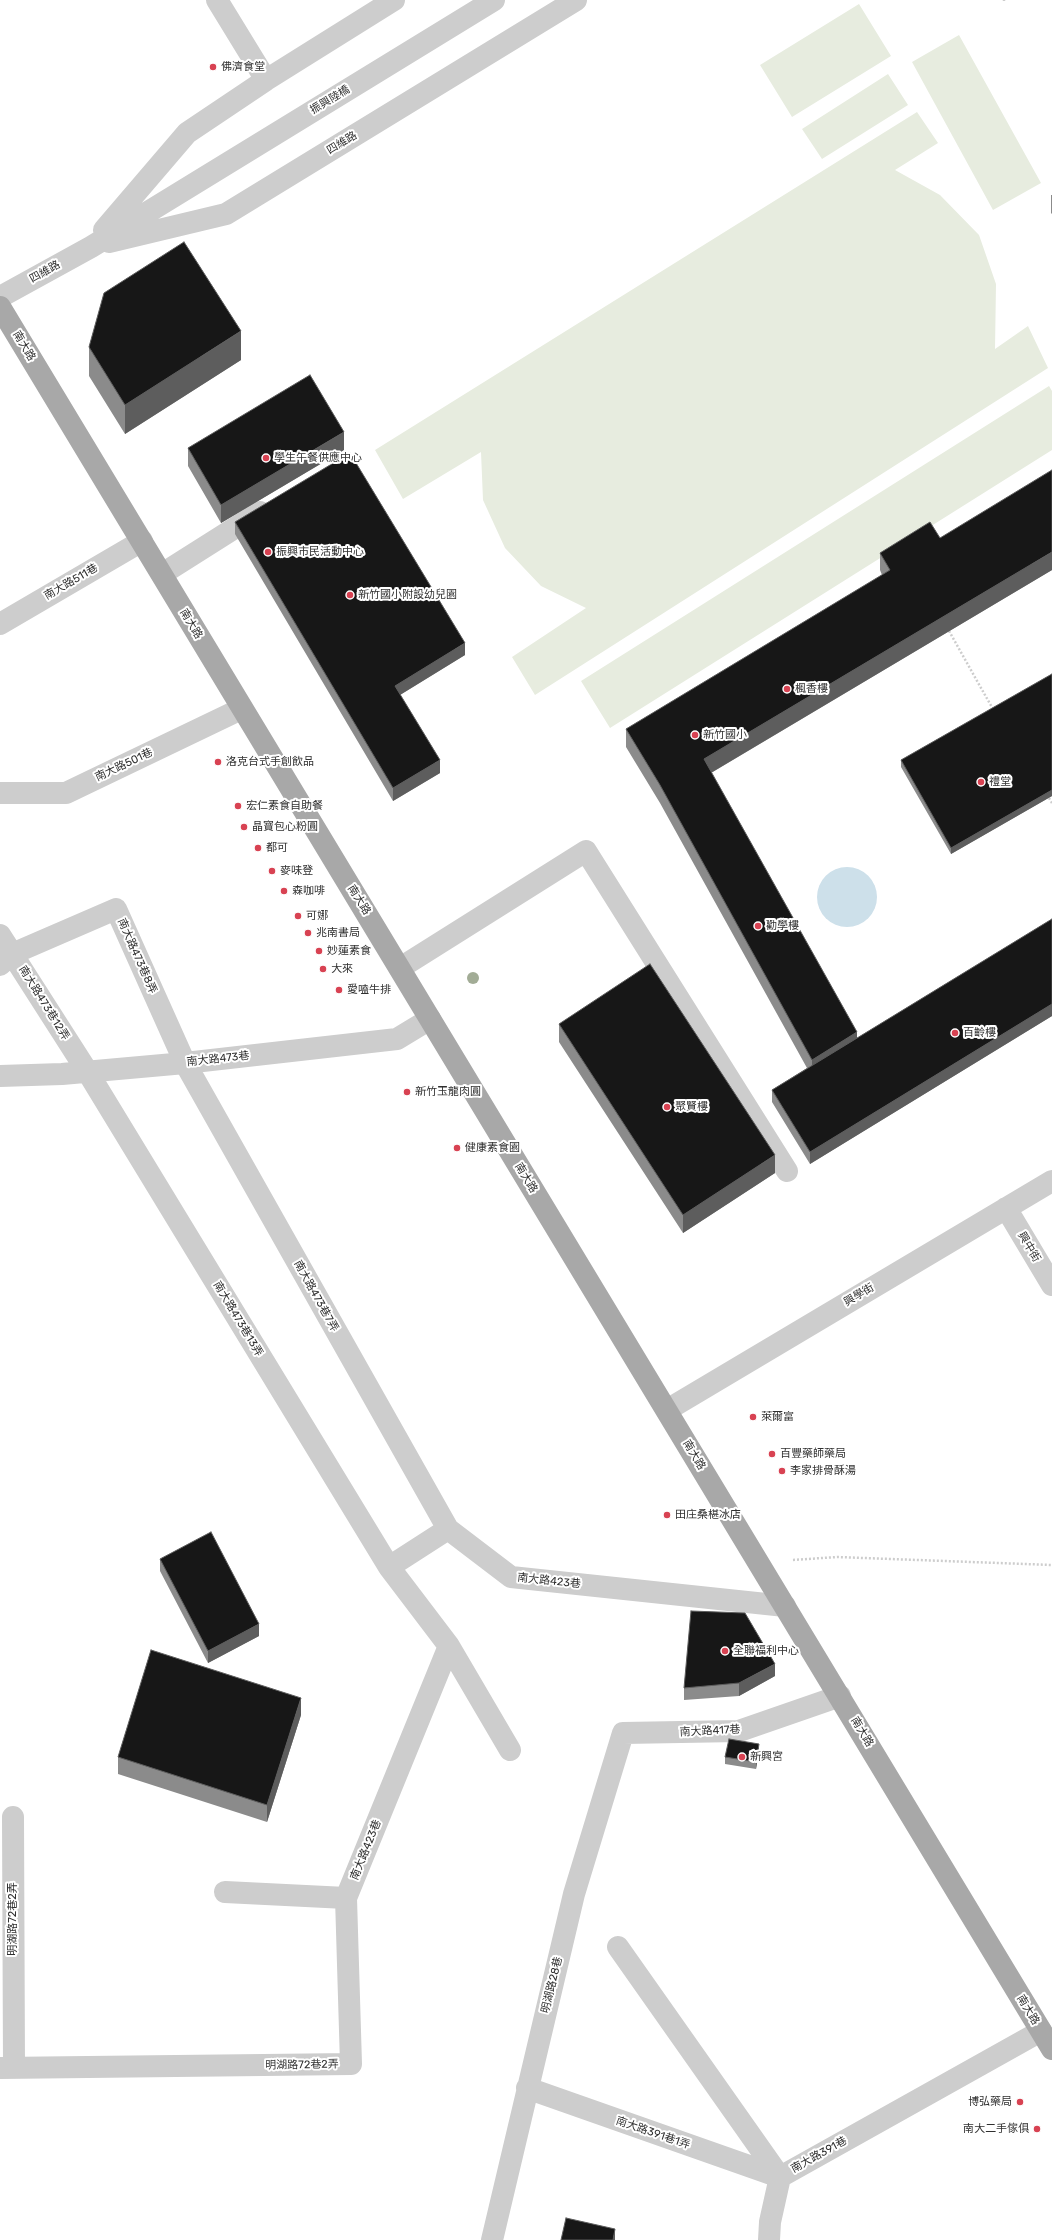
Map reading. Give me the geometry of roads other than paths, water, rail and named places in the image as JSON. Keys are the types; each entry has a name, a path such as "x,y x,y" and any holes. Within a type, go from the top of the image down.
{"main road":[{"name":"南大路","path":"0,307 162,574 241,709 400,968 1052,2049"}],"street":[{"path":"218,0 266,80"},
{"name":"四維路","path":"91,247 187,134 266,80 394,0"},
{"name":"振興陸橋","path":"165,200 494,0"},
{"name":"四維路","path":"91,247 226,214 576,0"},
{"name":"四維路","path":"0,297 91,247 165,200"},
{"path":"162,574 275,502"},
{"name":"南大路511巷","path":"0,624 142,541"},
{"name":"南大路501巷","path":"0,793 66,792 241,709"},
{"path":"400,968 586,851 787,1171"},
{"name":"南大路473巷8弄","path":"6,959 116,909 185,1063"},
{"name":"南大路473巷12弄","path":"0,935 6,959 87,1072"},
{"name":"南大路473巷","path":"0,1076 87,1072 185,1063 397,1039 430,1019"},
{"name":"南大路473巷7弄","path":"185,1063 448,1529"},
{"name":"南大路473巷13弄","path":"87,1072 389,1567"},
{"name":"興學街","path":"667,1410 1052,1181"},
{"name":"興中街","path":"1006,1208 1052,1285"},
{"path":"448,1529 389,1567 449,1646 510,1750"},
{"name":"南大路423巷","path":"448,1529 511,1577 785,1606"},
{"name":"南大路423巷","path":"346,1898 449,1646"},
{"name":"南大路417巷","path":"623,1734 739,1731 840,1696"},
{"name":"明湖路28巷","path":"492,2240 526,2088 574,1894 623,1734"},
{"name":"明湖路72巷2弄","path":"13,1817 7,2068 351,2064 346,1898"},
{"path":"225,1892 346,1898"},
{"name":"南大路391巷","path":"618,1948 780,2177 1041,2031"},
{"name":"南大路391巷1弄","path":"526,2088 780,2177"},
{"path":"769,2240 770,2222 780,2177"}],"water":[{"path":"847,867 864,872 872,880 877,897 872,914 864,922 847,927 830,922 822,914 817,897 822,880 830,872"}],"place":[{"name":"佛濟食堂","path":"213,67"},
{"name":"學生午餐供應中心","path":"266,458"},
{"name":"振興市民活動中心","path":"268,552"},
{"name":"新竹國小附設幼兒園","path":"350,595"},
{"name":"楓香樓","path":"787,689"},
{"name":"新竹國小","path":"695,735"},
{"name":"洛克台式手創飲品","path":"218,762"},
{"name":"禮堂","path":"981,782"},
{"name":"宏仁素食自助餐","path":"238,806"},
{"name":"晶寶包心粉圓","path":"244,827"},
{"name":"都可","path":"258,848"},
{"name":"麥味登","path":"272,871"},
{"name":"森咖啡","path":"284,891"},
{"name":"可娜","path":"298,916"},
{"name":"勸學樓","path":"758,926"},
{"name":"兆南書局","path":"308,933"},
{"name":"妙蓮素食","path":"319,951"},
{"name":"大來","path":"323,969"},
{"name":"愛嗑牛排","path":"339,990"},
{"name":"百齡樓","path":"955,1033"},
{"name":"新竹玉龍肉圓","path":"407,1092"},
{"name":"聚賢樓","path":"667,1107"},
{"name":"健康素食園","path":"457,1148"},
{"name":"萊爾富","path":"753,1417"},
{"name":"百豐藥師藥局","path":"772,1454"},
{"name":"李家排骨酥湯","path":"782,1471"},
{"name":"田庄桑椹冰店","path":"667,1515"},
{"name":"全聯福利中心","path":"725,1651"},
{"name":"新興宮","path":"742,1757"},
{"name":"博弘藥局","path":"1020,2102"},
{"name":"南大二手傢俱","path":"1037,2129"}]}
